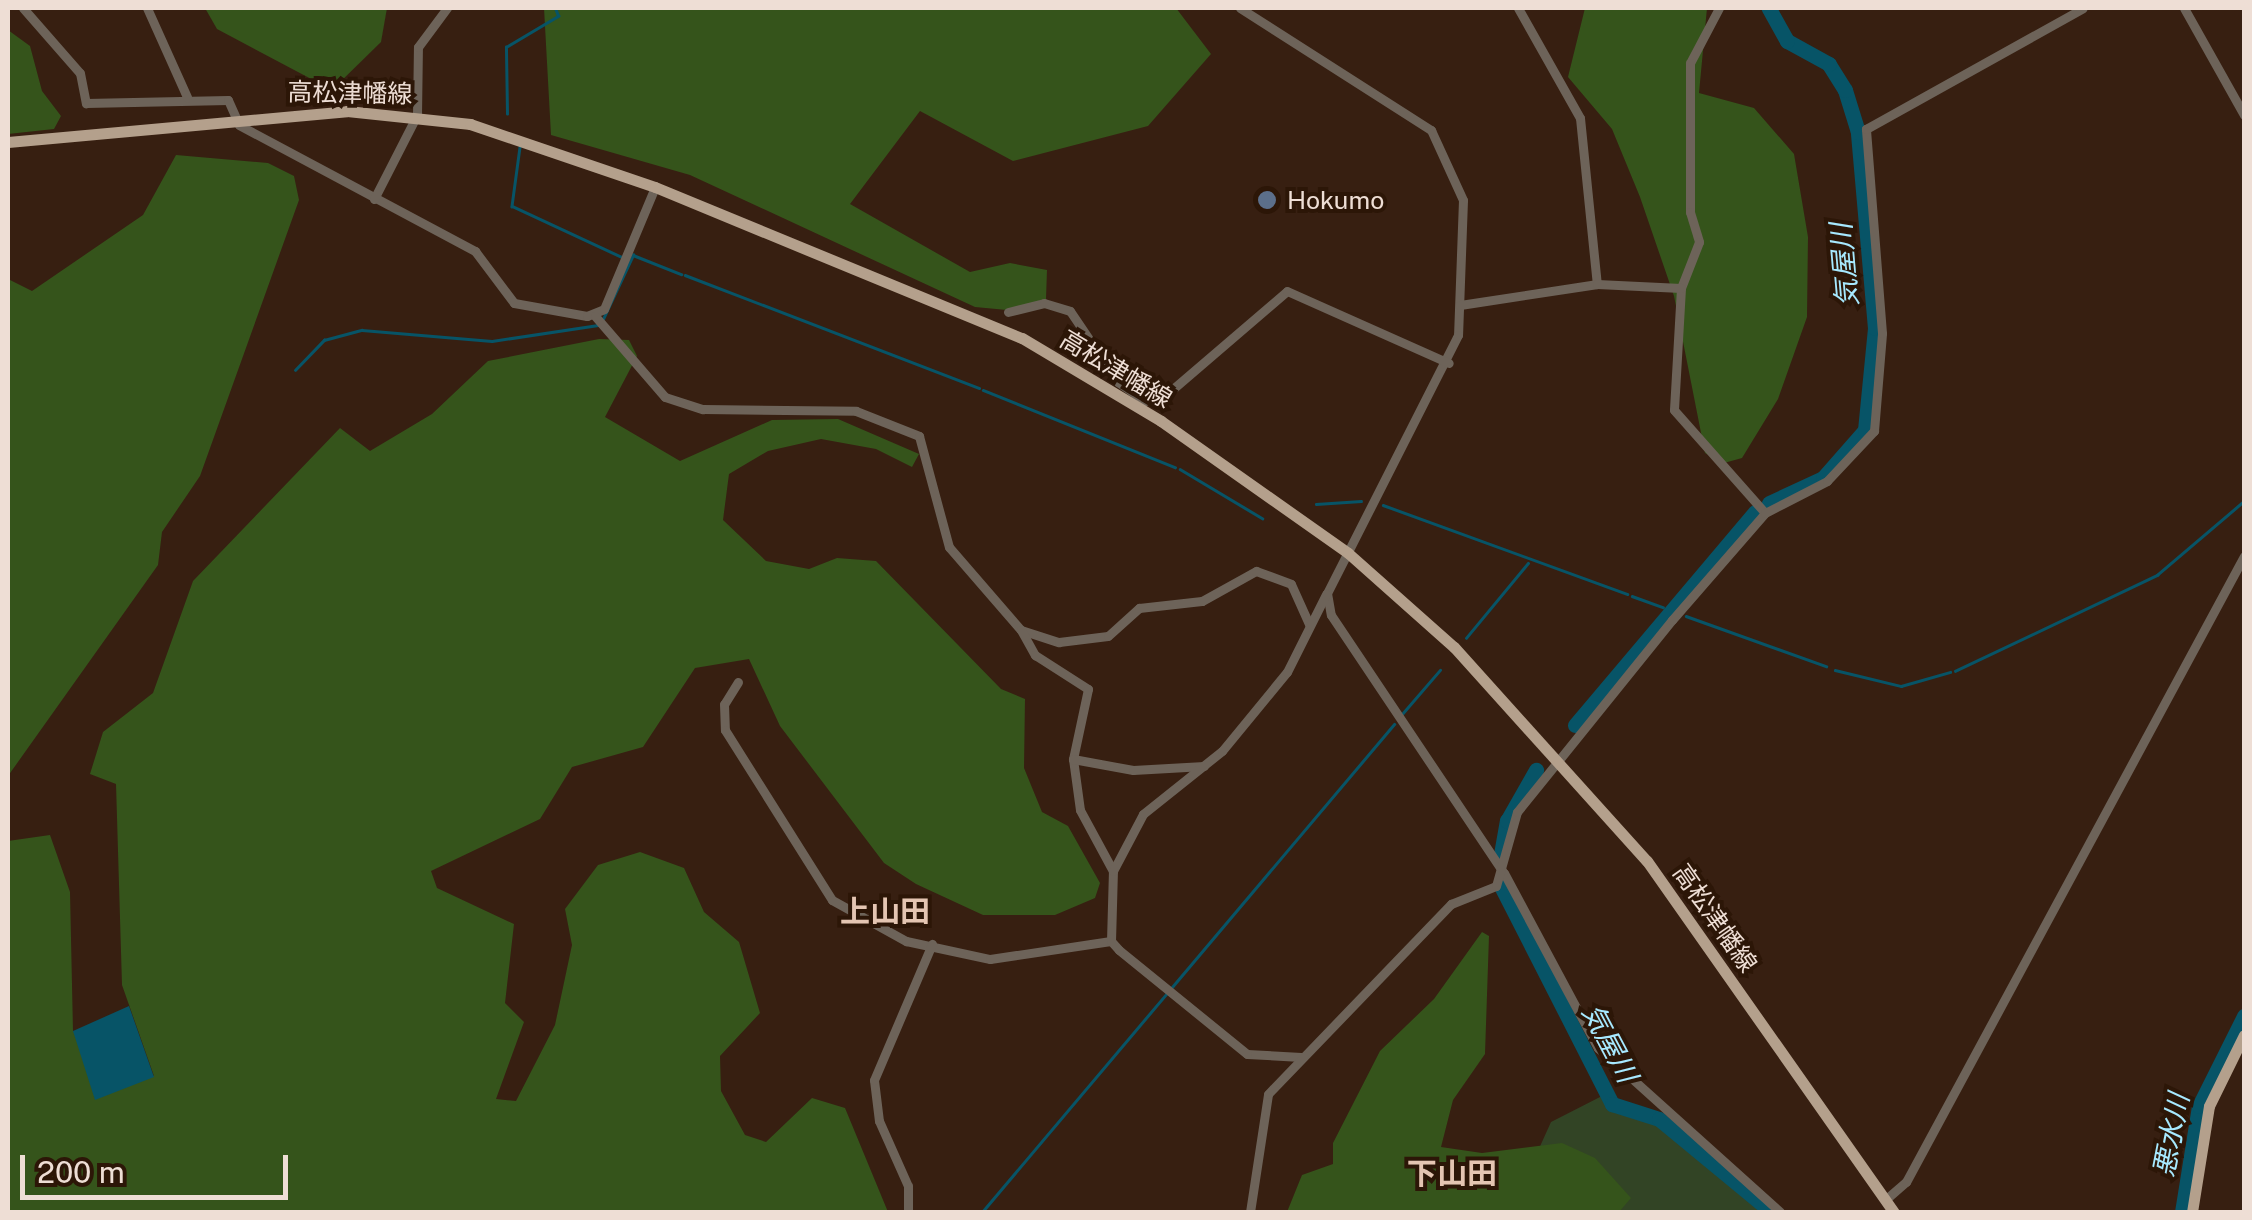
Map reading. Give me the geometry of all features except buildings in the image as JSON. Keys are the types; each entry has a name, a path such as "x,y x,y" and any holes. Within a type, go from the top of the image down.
{"main road":[{"name":"高松津幡線","path":"8,142 236,117 417,115 540,142 1022,338 1099,384 1348,553 1558,757 1646,861 1889,1208"},
{"path":"2192,1212 2209,1106 2244,1035"}],"street":[{"path":"23,8 80,73 86,103 228,100 236,117 374,199 475,251 514,303 595,316 664,398 702,409 856,411 919,436 949,547 1021,630 1034,656 1088,689 1073,760 1080,810 1113,870"},
{"path":"147,8 187,98"},
{"path":"374,199 417,115 413,63 448,8"},
{"path":"1111,941 1113,870 1143,814 1204,766 1287,672 1308,624 1449,362 1460,305 1462,200 1448,152 1431,130 1240,8"},
{"path":"1518,8 1580,118 1597,284"},
{"path":"1719,8 1690,63 1690,212 1700,242 1681,288 1674,410 1765,513"},
{"path":"1250,1212 1268,1094 1451,904 1504,874 1517,812 1558,757 1765,513 1844,468 1880,413 1866,129 2084,8"},
{"path":"2184,8 2244,116"},
{"path":"595,316 655,187"},
{"path":"1460,305 1597,284 1681,288"},
{"path":"1008,312 1044,303 1070,311 1109,368 1140,398 1159,399 1288,291 1449,362"},
{"path":"1099,384 1109,368"},
{"path":"1889,1208 2244,556"},
{"path":"1021,630 1059,642 1108,636 1138,608 1202,601 1256,571 1291,584 1308,624"},
{"path":"1327,592 1349,654 1504,874 1598,1048 1780,1212"},
{"path":"738,682 724,704 725,730 807,870 869,922 990,959 1111,941 1247,1054 1301,1057"},
{"path":"1073,760 1133,770 1204,766"},
{"path":"908,1212 908,1186 879,1122 874,1080 932,944"}],"green space":[{"path":"205,8 387,8 381,42 332,90 217,29"},
{"path":"544,8 1176,8 1211,54 1148,126 1013,161 920,111 850,204 970,272 1010,263 1047,270 1046,299 1007,310 975,307 690,175 551,135"},
{"path":"1585,8 1707,8 1699,93 1754,108 1794,154 1808,237 1807,317 1778,399 1742,458 1724,463 1705,453 1674,296 1640,197 1612,129 1568,77"},
{"path":"8,30 30,46 42,91 61,116 54,129 8,134"},
{"path":"176,155 268,163 294,176 299,200 200,476 162,532 158,565 8,776 8,279 32,291 143,215"},
{"path":"599,339 629,340 637,356 605,417 680,461 772,420 838,419 919,454 912,467 876,449 821,439 768,451 729,474 723,520 766,561 809,569 837,558 876,561 1001,689 1025,699 1024,768 1042,812 1068,826 1100,883 1095,898 1055,915 983,915 916,884 884,863 780,726 749,659 695,668 643,747 572,767 540,819 431,871 437,888 514,924 505,1003 524,1022 496,1099 516,1101 555,1025 572,945 565,909 598,865 640,852 684,868 704,912 739,942 760,1013 720,1056 721,1091 745,1135 766,1142 812,1098 845,1108 888,1212 8,1212 8,841 50,835 70,892 73,1031 154,1076 122,985 116,784 90,774 103,732 153,693 193,581 340,428 370,451 432,414 488,361"},
{"path":"1482,932 1489,936 1485,1054 1453,1100 1441,1147 1482,1153 1562,1143 1595,1158 1631,1198 1619,1212 1287,1212 1302,1175 1333,1164 1333,1143 1380,1051 1434,999"},
{"path":"1602,1096 1663,1129 1764,1212 1483,1212 1537,1153 1551,1122"}],"water":[{"path":"129,1006 154,1077 95,1100 73,1031"}],"waterway":[{"path":"507,114 506,47 558,16 555,8"},
{"name":"気屋川","path":"1769,8 1787,41 1829,64 1845,90 1858,132 1875,328 1865,430 1823,478 1769,503"},
{"path":"520,147 512,206 622,257"},
{"path":"633,255 681,274"},
{"path":"603,319 633,255"},
{"path":"685,275 979,388"},
{"path":"295,370 324,340 362,330 492,341 598,325"},
{"path":"983,390 1175,467"},
{"path":"1180,469 1262,518"},
{"path":"1316,504 1361,501"},
{"path":"1955,671 2157,575 2244,501"},
{"path":"1383,505 1627,594"},
{"name":"気屋川","path":"1575,725 1755,512"},
{"path":"1466,638 1528,563"},
{"path":"1632,596 1663,607"},
{"path":"1686,616 1826,666"},
{"path":"1402,714 1440,670"},
{"path":"1835,670 1901,686 1950,672"},
{"path":"1172,987 1394,724"},
{"name":"気屋川","path":"1501,854 1507,821 1536,770"},
{"name":"気屋川","path":"1501,886 1612,1104 1659,1119 1772,1212"},
{"path":"982,1212 1166,994"},
{"name":"悪水川","path":"2182,1212 2199,1106 2244,1016"}],"place":[{"name":"Hokumo","path":"1267,200"}],"district":[{"name":"上山田","path":"885,911"},
{"name":"下山田","path":"1452,1173"}]}
